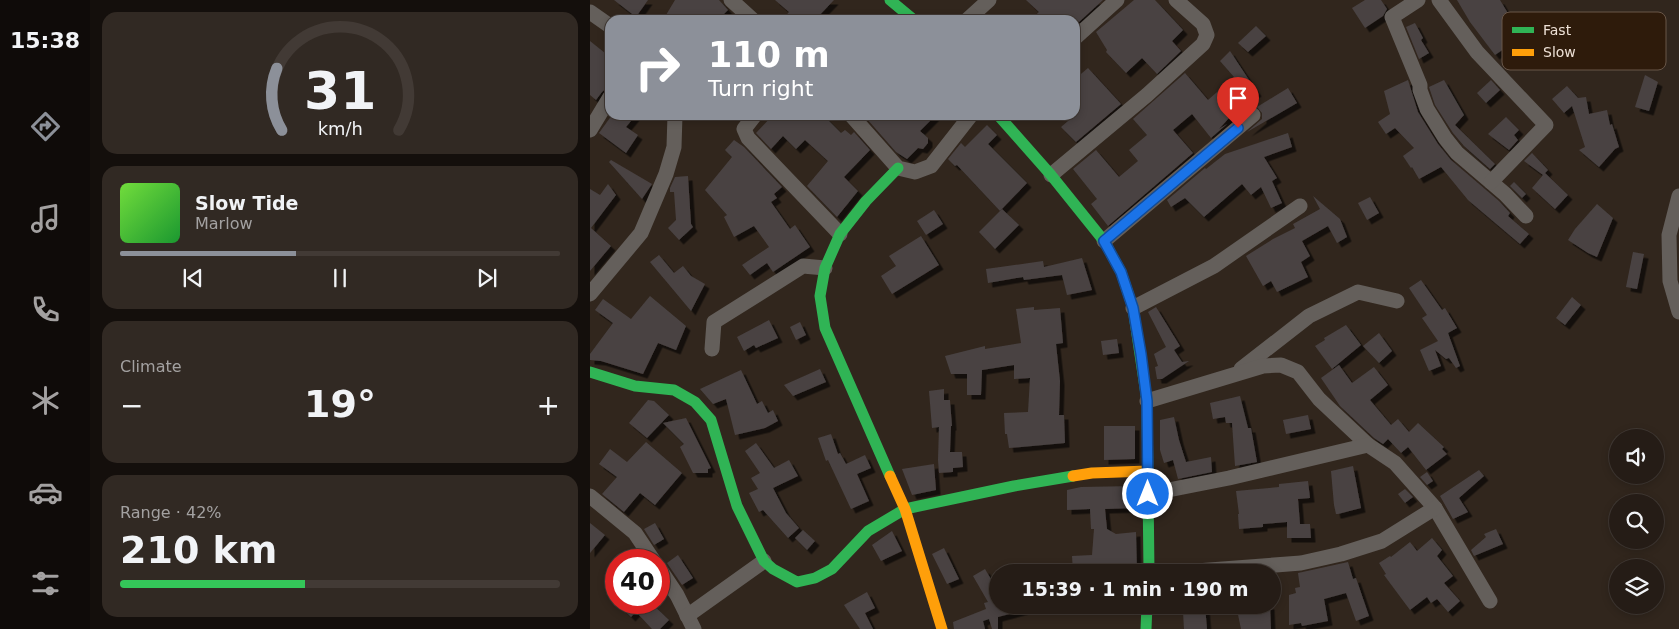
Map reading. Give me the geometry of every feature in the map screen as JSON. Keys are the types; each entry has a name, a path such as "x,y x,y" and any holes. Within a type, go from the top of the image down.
{"street":[{"path":"731,0 748,15"},
{"path":"890,0 908,15"},
{"path":"972,15 989,0"},
{"path":"1080,33 1117,0"},
{"path":"1051,175 1147,95 1203,44 1207,34 1203,24 1176,0"},
{"path":"1418,0 1392,17 1420,85 1427,109 1457,153 1491,182 1526,216"},
{"path":"1439,0 1477,52 1546,125 1491,182"},
{"path":"590,12 605,22"},
{"path":"590,130 605,105"},
{"path":"1104,241 1253,115"},
{"path":"590,294 641,233 666,174 674,147 675,120"},
{"path":"751,120 744,129 748,138 840,234"},
{"path":"855,120 898,168 915,172 931,166 967,120"},
{"path":"1002,120 1051,175 1104,241 1121,272 1133,308 1147,401 1149,564"},
{"path":"898,168 866,201 840,234 825,268 820,296 825,328 906,509 942,629"},
{"path":"1679,196 1669,235 1670,280 1679,312"},
{"path":"1133,308 1214,266 1300,206"},
{"path":"712,349 714,322 803,266 825,268"},
{"path":"1234,374 1309,316 1358,292 1397,301"},
{"path":"1147,401 1263,366 1281,365 1298,372 1319,400 1368,445 1395,463 1435,508 1490,601"},
{"path":"590,372 635,386 674,390 695,402 711,420 737,506 764,561 797,582 815,578 832,569 868,531 887,518 906,509 1024,484 1092,473 1148,471"},
{"path":"1148,494 1229,478 1368,445"},
{"path":"590,496 635,533 646,549"},
{"path":"1281,565 1301,563 1341,554 1382,540 1435,508"},
{"path":"670,584 690,622 764,561"},
{"path":"1146,629 1147,614"}],"building":[{"path":"614,0 648,0 637,15 633,15"},
{"path":"675,0 719,0 728,10 723,15 666,15"},
{"path":"775,0 834,0 820,15 786,15 789,12"},
{"path":"1026,0 1103,0 1080,21 1080,15 1036,15 1039,12"},
{"path":"1134,0 1155,0 1183,30 1172,41 1181,51 1157,74 1142,58 1126,73 1106,52 1107,50 1096,32"},
{"path":"1365,0 1381,0 1387,9 1383,16 1365,28 1352,8"},
{"path":"1457,0 1500,0 1507,12 1502,12 1502,50 1495,55 1470,22"},
{"path":"1415,23 1423,38 1421,40 1429,53 1419,59 1406,27"},
{"path":"1256,26 1266,36 1248,52 1238,43"},
{"path":"590,41 605,53 605,89 596,100 590,95"},
{"path":"1230,51 1257,92 1250,95 1219,129 1227,124 1211,138 1192,114 1173,130 1193,153 1108,226 1091,204 1097,199 1073,169 1096,150 1119,177 1138,161 1129,150 1147,135 1133,119 1185,73 1208,100 1234,77 1220,61"},
{"path":"1088,68 1121,104 1076,142 1061,127 1069,120 1080,120 1080,75"},
{"path":"1645,75 1658,82 1649,111 1635,107"},
{"path":"1408,80 1418,112 1438,144 1451,160 1499,201 1510,213 1508,216 1529,234 1520,244 1468,200 1441,167 1419,179 1403,156 1414,148 1395,128 1386,134 1378,122 1390,114 1384,91"},
{"path":"1444,80 1464,115 1455,125 1495,164 1490,169 1464,146 1435,105 1429,87"},
{"path":"1491,80 1500,90 1486,103 1477,93"},
{"path":"1567,86 1578,98 1586,97 1589,114 1607,110 1610,125 1612,124 1619,147 1599,167 1579,150 1585,147 1572,106 1564,113 1552,99"},
{"path":"1288,88 1297,103 1247,132 1262,119 1262,113 1257,107"},
{"path":"1506,117 1519,130 1514,135 1518,140 1509,150 1488,134"},
{"path":"608,120 632,120 626,127 638,135 626,153 599,133"},
{"path":"768,120 828,120 841,133 845,130 851,135 854,132 870,150 844,177 858,191 837,217 807,186 828,161 805,140 796,149 783,136 771,149 756,133"},
{"path":"868,120 931,120 920,131 928,138 928,143 923,149 918,148 907,159 896,152"},
{"path":"987,125 997,135 988,144 1027,183 1000,211 957,165 955,166 948,159 961,143 965,147"},
{"path":"1288,133 1292,147 1264,157 1277,178 1272,181 1282,203 1271,208 1261,187 1251,195 1242,184 1204,217 1185,198 1171,207 1167,200 1225,154"},
{"path":"734,140 744,147 782,187 774,194 777,198 771,202 790,229 795,225 810,247 773,272 767,263 750,275 742,265 769,247 754,226 734,237 724,217 727,215 705,190 732,157 725,150"},
{"path":"1532,153 1548,170 1545,173 1568,195 1555,209 1532,188 1543,175 1524,161"},
{"path":"611,160 652,184 642,199 609,162"},
{"path":"688,176 691,224 693,227 679,240 668,228 676,220 674,192 670,192 670,188 675,177"},
{"path":"1514,182 1526,194 1522,198 1510,186"},
{"path":"608,184 616,195 591,228 611,246 590,271 590,189 600,195"},
{"path":"1313,196 1340,219 1347,237 1337,243 1328,226 1302,241 1310,256 1301,262 1308,277 1277,292 1271,281 1263,286 1246,256 1295,228 1293,224 1320,209"},
{"path":"1370,197 1379,213 1367,220 1358,203"},
{"path":"1597,204 1613,218 1597,257 1568,240"},
{"path":"1002,209 1019,225 995,249 979,232"},
{"path":"934,210 943,224 926,235 917,221"},
{"path":"921,236 939,265 892,294 881,276 896,266 889,256"},
{"path":"1633,252 1644,254 1637,289 1626,287"},
{"path":"659,255 674,273 683,266 691,276 705,284 691,311 650,262"},
{"path":"1082,258 1092,290 1067,295 1062,275 1024,280 1023,277 988,283 986,269 1043,261 1044,267"},
{"path":"1421,280 1442,310 1445,308 1457,328 1448,333 1460,366 1456,368 1449,358 1446,359 1435,350 1441,366 1429,371 1420,350 1438,341 1422,318 1427,315 1409,288"},
{"path":"650,296 686,326 676,350 658,343 643,374 601,361 590,360 590,354 613,323 595,310 603,299 631,319"},
{"path":"1572,297 1581,305 1565,325 1556,318"},
{"path":"1034,307 1034,310 1060,308 1063,343 1056,344 1060,381 1059,415 1064,415 1065,443 1009,448 1007,434 1005,434 1004,413 1028,412 1030,378 1014,379 1014,365 982,370 981,395 967,395 967,374 951,374 945,356 985,346 985,349 1021,343 1016,309"},
{"path":"1156,307 1180,346 1174,350 1182,362 1189,361 1162,379 1157,379 1155,367 1158,366 1154,354 1166,347 1148,312"},
{"path":"769,320 778,338 756,348 754,345 744,351 737,337"},
{"path":"800,322 806,335 796,340 790,327"},
{"path":"1346,325 1361,345 1332,369 1315,346 1325,340 1324,338"},
{"path":"1379,333 1392,351 1379,363 1363,346"},
{"path":"1117,339 1119,353 1103,355 1101,341"},
{"path":"1339,365 1352,383 1374,367 1388,385 1370,400 1391,425 1398,419 1409,432 1418,423 1444,447 1442,449 1447,454 1426,470 1408,447 1401,453 1388,439 1383,444 1374,438 1340,406 1321,378"},
{"path":"820,369 826,382 793,396 784,385"},
{"path":"741,370 757,404 762,401 768,413 773,410 778,421 765,428 735,435 726,399 713,404 700,389"},
{"path":"944,389 944,400 950,400 952,426 950,452 962,452 963,467 953,468 953,472 939,473 939,427 932,428 929,391"},
{"path":"1240,396 1248,428 1251,428 1257,462 1235,466 1232,423 1226,423 1225,417 1213,419 1210,403"},
{"path":"648,400 654,401 669,415 647,438 629,423"},
{"path":"1308,415 1311,429 1286,434 1283,420"},
{"path":"1174,417 1186,462 1211,457 1212,472 1178,479 1173,460 1164,463 1160,450 1160,420"},
{"path":"686,418 711,468 708,469 708,473 693,473 680,447 684,444 663,423"},
{"path":"1104,426 1135,426 1135,459 1104,460"},
{"path":"831,434 838,454 840,453 846,464 865,455 871,468 857,474 869,501 851,509 828,460 826,461 818,438"},
{"path":"646,442 682,473 655,505 640,493 624,512 602,494 617,477 599,464 610,449 627,462"},
{"path":"756,443 774,468 789,460 798,476 773,488 786,513 799,528 788,538 763,510 759,512 749,493 758,489 751,478 760,473 745,451"},
{"path":"934,464 936,490 912,495 902,469"},
{"path":"1353,466 1361,508 1336,514 1331,471"},
{"path":"1479,470 1484,476 1459,498 1468,512 1453,519 1440,496"},
{"path":"1427,472 1433,481 1427,485 1420,477"},
{"path":"1308,481 1310,498 1298,499 1300,524 1310,524 1311,538 1287,538 1287,522 1239,529 1236,491 1279,487 1279,484"},
{"path":"1136,486 1136,508 1105,509 1107,529 1116,534 1136,532 1137,564 1072,564 1072,556 1092,555 1094,529 1091,529 1090,509 1067,510 1067,490 1081,487"},
{"path":"1405,489 1413,497 1405,503 1398,494"},
{"path":"590,523 605,535 590,553"},
{"path":"655,523 664,539 654,545 644,529"},
{"path":"1496,529 1503,544 1474,556 1471,550 1486,537 1484,534"},
{"path":"803,530 815,541 807,550 795,538"},
{"path":"892,531 902,551 881,561 872,545"},
{"path":"1432,538 1442,550 1437,556 1453,576 1444,583 1460,601 1448,612 1437,599 1431,603 1427,597 1410,610 1384,575 1386,574 1379,563 1391,557 1410,542 1417,551"},
{"path":"944,548 959,579 947,584 932,554"},
{"path":"678,555 693,578 682,585 670,567 670,561"},
{"path":"1348,562 1353,579 1356,578 1369,616 1356,621 1346,593 1324,599 1328,621 1302,626 1301,623 1289,625 1289,595 1296,593 1295,588 1300,587 1298,573"},
{"path":"985,569 989,576 989,614 1009,614 998,617 998,629 992,629 989,619 983,621 985,629 954,629 953,622 986,609 984,603 988,602 973,576"},
{"path":"867,592 875,608 865,613 873,629 860,629 844,605"},
{"path":"638,614 663,614 669,620 660,629 652,629"},
{"path":"1183,614 1206,614 1207,629 1184,629"},
{"path":"1238,614 1270,614 1271,629 1241,629"}],"traffic: fast":[{"path":"890,0 908,15"},
{"path":"1002,120 1051,175 1104,241 1121,272 1133,308 1147,401 1149,564"},
{"path":"890,476 825,328 820,296 825,268 840,234 866,201 898,168"},
{"path":"590,372 635,386 674,390 695,402 711,420 737,506 764,561 773,569 797,582 815,578 832,569 868,531 905,509 1014,486 1073,476"},
{"path":"1146,629 1147,614"}],"traffic: slow":[{"path":"1073,476 1092,473 1148,471"},
{"path":"890,476 905,509 942,629"}],"route":[{"path":"1148,494 1147,401 1141,354 1133,308 1121,272 1104,241 1238,128"}]}
